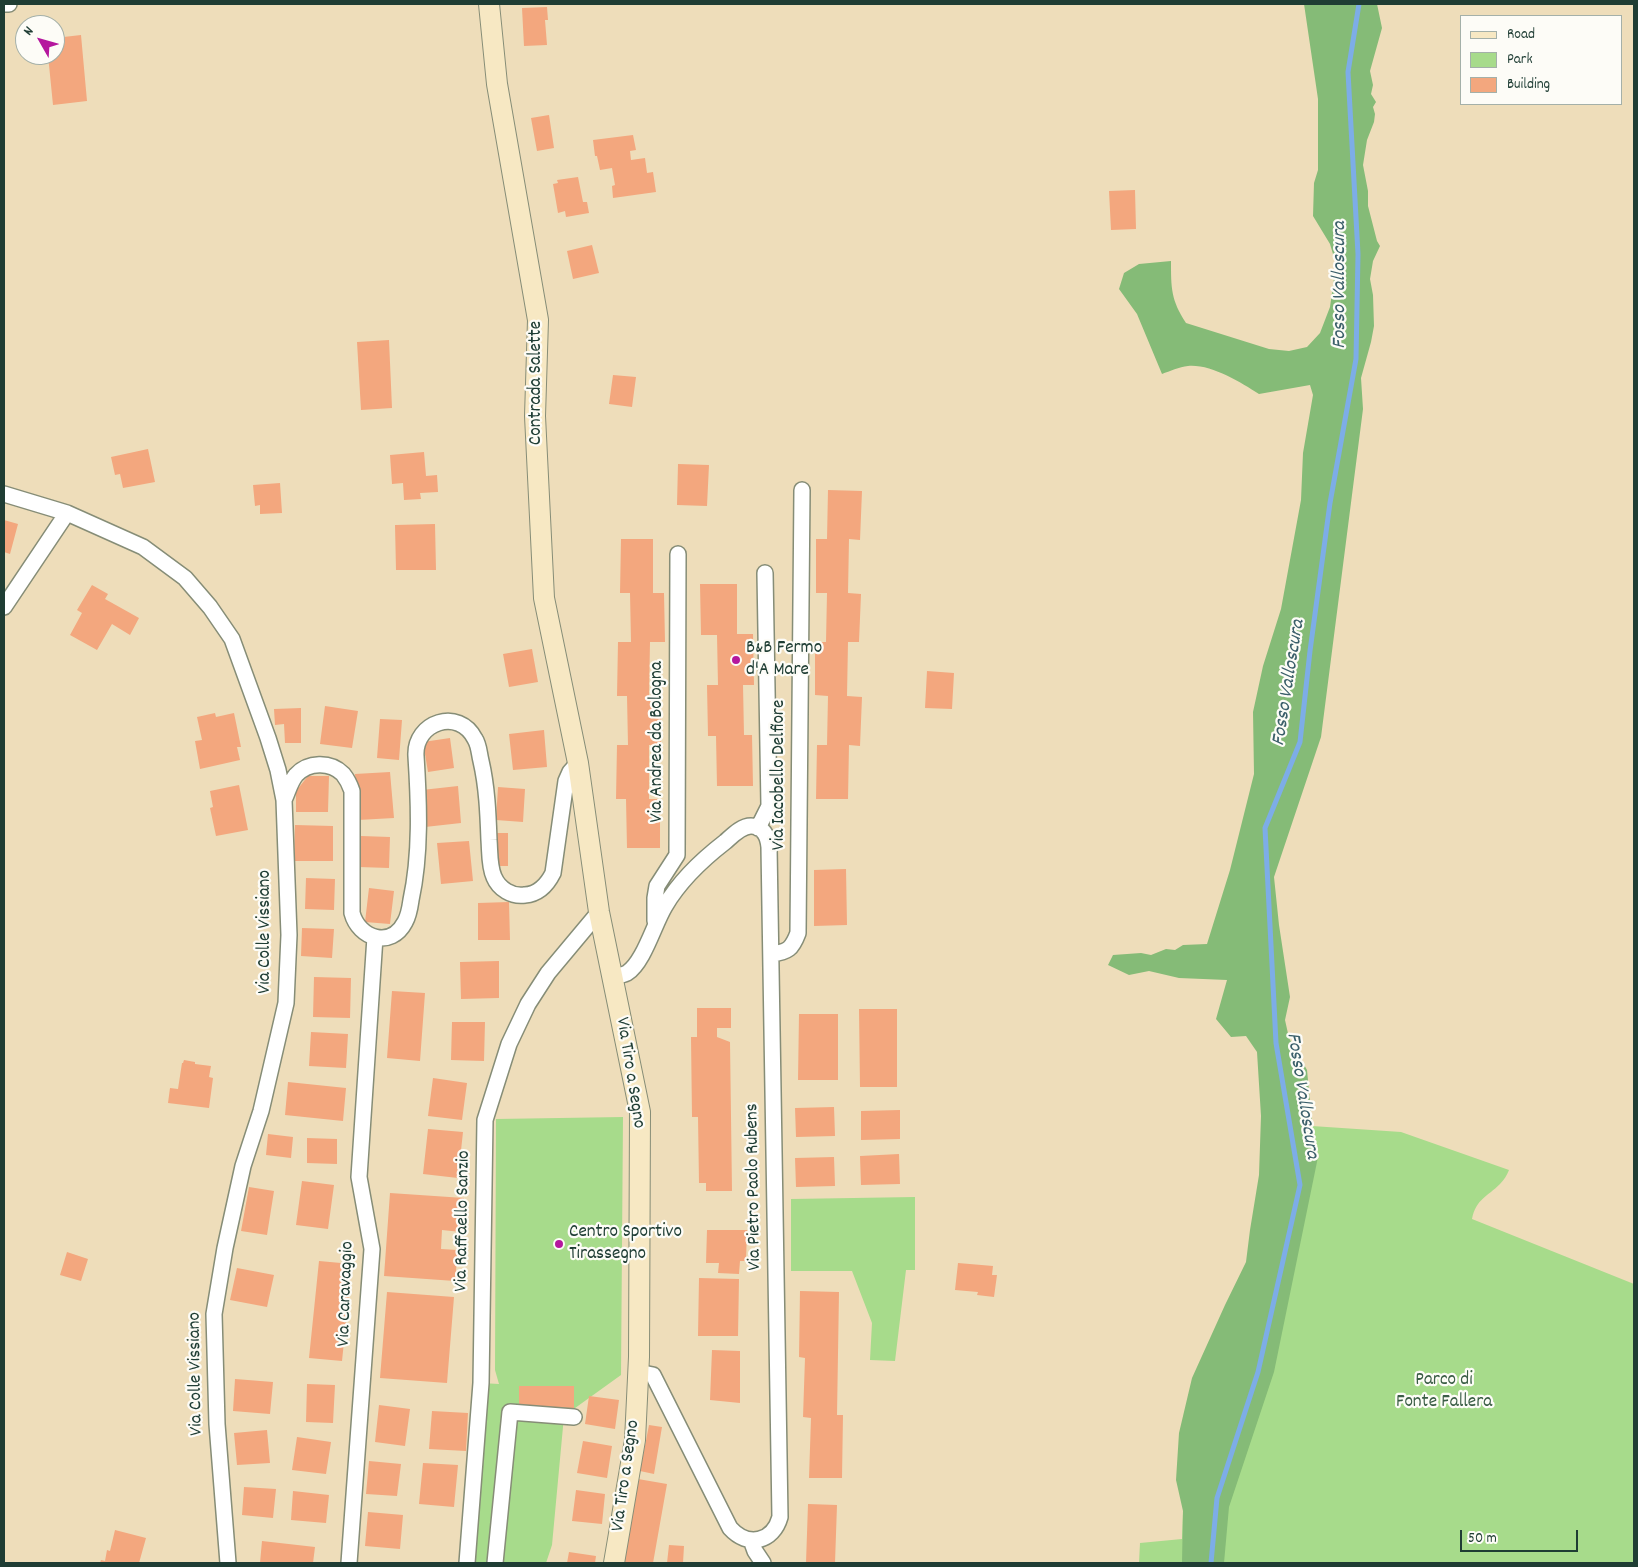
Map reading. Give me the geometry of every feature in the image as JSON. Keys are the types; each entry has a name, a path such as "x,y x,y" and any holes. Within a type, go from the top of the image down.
{"main road":[{"name":"Contrada Salette","path":"489,4 496,84 538,320 535,416 544,598 556,666 578,763"},
{"name":"Via Tiro a Segno","path":"578,763 599,912 640,1112 638,1372 635,1440 614,1563"}],"street":[{"path":"4,4 10,4"},
{"name":"Via Iacobello Delfiore","path":"771,954 788,950 794,944 798,933 802,490"},
{"name":"Via Colle Vissiano","path":"4,494 68,513 143,548 185,578 210,607 232,639 278,770 284,800 289,935 286,1003 261,1111 243,1166 214,1314 217,1424 228,1563"},
{"path":"4,607 68,513"},
{"name":"Via Andrea da Bologna","path":"656,924 655,898 657,886 677,855 678,554"},
{"path":"612,977 626,974 634,967 648,943 665,906 679,886 719,847 741,829 752,826 758,828 768,806 765,573"},
{"path":"284,800 293,780 304,768 313,765 325,765 342,773 352,792 352,913 354,921 358,928 366,934 375,937 389,936 402,927 408,916 417,876 417,747 428,728 436,723 452,722 466,728 475,738 486,782 491,867 496,881 512,894 525,896 540,890 548,883 553,873 566,781 570,772 578,763"},
{"name":"Via Pietro Paolo Rubens","path":"752,1540 758,1540 770,1534 780,1517 769,843 766,834 758,828"},
{"name":"Via Raffaello Sanzio","path":"467,1563 481,1383 485,1120 509,1044 528,1004 548,973 599,912"},
{"name":"Via Caravaggio","path":"349,1563 372,1249 359,1178 375,937"},
{"path":"638,1372 653,1375 730,1528 742,1537 752,1540 755,1551 763,1563"},
{"path":"495,1563 510,1412 574,1417"}],"green space":[{"path":"1304,4 1377,4 1382,28 1370,71 1373,85 1371,94 1376,102 1373,107 1375,114 1374,122 1367,140 1363,165 1368,191 1368,206 1380,246 1373,261 1370,279 1373,295 1374,326 1361,378 1363,409 1321,737 1274,877 1290,997 1285,1020 1289,1038 1307,1070 1314,1143 1318,1157 1274,1372 1229,1507 1224,1563 1182,1563 1183,1511 1176,1480 1179,1433 1192,1378 1246,1262 1259,1175 1261,1116 1257,1052 1246,1036 1231,1037 1216,1019 1227,980 1179,978 1149,971 1129,975 1108,965 1113,955 1141,953 1151,955 1166,949 1175,950 1183,945 1207,944 1230,870 1254,774 1253,712 1263,666 1281,609 1301,500 1303,453 1313,395 1310,385 1259,394 1225,375 1197,366 1181,367 1162,374 1137,314 1119,289 1124,273 1139,264 1171,261 1173,294 1177,307 1186,323 1269,349 1289,351 1307,347 1320,333 1330,307 1336,264 1330,244 1313,216 1314,183 1318,170 1318,99"},
{"name":"Centro Sportivo Tirassegno","path":"623,1117 621,1375 564,1416 552,1545 546,1563 467,1563 481,1383 499,1384 495,1370 496,1119"},
{"name":"Parco di Fonte Fallera","path":"1312,1126 1401,1132 1509,1170 1501,1182 1479,1203 1472,1219 1634,1284 1634,1563 1139,1563 1140,1543 1182,1539 1183,1511 1318,1157"},
{"path":"915,1197 915,1270 906,1270 895,1361 870,1360 872,1323 852,1271 791,1271 791,1199"}],"building":[{"path":"547,7 548,20 545,20 547,45 524,46 522,8"},
{"path":"81,35 87,101 53,105 49,65 65,65 65,37"},
{"path":"549,115 554,148 537,151 531,118"},
{"path":"633,135 636,150 630,151 631,160 645,158 647,173 653,172 656,192 613,198 612,186 615,185 612,168 600,170 597,156 595,156 593,140"},
{"path":"578,177 583,202 587,202 589,213 566,217 565,211 558,213 553,184 558,183 557,180"},
{"path":"1135,190 1136,229 1111,230 1109,191"},
{"path":"592,245 599,273 573,279 567,251"},
{"path":"389,340 392,408 361,410 357,342"},
{"path":"613,375 636,377 632,407 609,404"},
{"path":"148,449 155,482 123,488 120,474 115,475 111,457"},
{"path":"424,452 426,476 437,475 438,492 420,493 421,499 404,500 403,483 392,484 390,455"},
{"path":"678,464 709,465 707,506 677,505"},
{"path":"280,483 282,513 260,514 260,505 255,506 253,485"},
{"path":"828,490 862,491 860,540 849,539 848,593 861,594 859,642 848,642 847,696 862,697 860,746 849,745 848,799 816,799 817,745 827,745 828,696 815,695 815,642 826,642 827,593 816,593 816,539 827,539"},
{"path":"4,520 18,524 10,554 4,552"},
{"path":"435,524 436,570 396,570 395,525"},
{"path":"621,539 653,539 653,593 664,593 665,642 650,642 649,696 661,696 661,745 649,745 649,799 660,799 660,848 627,848 626,799 616,799 617,745 628,745 627,696 617,696 618,642 631,642 630,593 620,593"},
{"path":"700,584 737,584 737,634 753,634 754,685 743,685 744,735 752,735 753,786 717,786 716,736 708,736 707,685 718,685 717,635 701,635"},
{"path":"92,585 108,594 105,599 139,618 130,635 112,624 97,650 70,635 82,613 77,610"},
{"path":"532,649 538,682 509,687 503,654"},
{"path":"927,671 954,673 952,709 925,708"},
{"path":"325,706 358,711 352,748 320,744"},
{"path":"301,708 301,743 285,743 284,724 275,725 274,709"},
{"path":"215,713 216,717 234,713 241,747 237,747 240,760 200,769 195,741 202,740 197,717"},
{"path":"380,719 402,720 399,760 377,758"},
{"path":"544,730 547,767 513,770 509,734"},
{"path":"450,738 454,768 428,772 423,742"},
{"path":"390,772 394,818 358,820 355,774"},
{"path":"308,776 329,776 328,812 296,812 296,791"},
{"path":"239,785 248,830 216,836 210,808 213,807 210,791"},
{"path":"458,786 461,823 425,827 422,790"},
{"path":"498,787 525,789 523,822 496,820"},
{"path":"295,825 333,826 333,861 294,861"},
{"path":"494,833 508,833 508,866 493,866"},
{"path":"361,836 390,837 389,868 359,867"},
{"path":"469,841 473,881 441,884 437,843"},
{"path":"846,869 847,925 814,926 814,870"},
{"path":"306,878 335,879 334,910 305,909"},
{"path":"369,888 394,891 390,924 365,922"},
{"path":"509,902 510,940 478,940 478,903"},
{"path":"302,928 334,929 332,958 301,956"},
{"path":"499,961 499,998 461,999 460,962"},
{"path":"314,977 351,978 350,1018 313,1017"},
{"path":"392,991 425,993 420,1061 387,1058"},
{"path":"697,1008 731,1008 731,1028 717,1028 717,1037 730,1042 732,1191 706,1191 706,1183 699,1183 698,1117 692,1117 691,1037 697,1037"},
{"path":"859,1009 897,1009 897,1087 860,1087"},
{"path":"799,1014 838,1014 838,1080 798,1080"},
{"path":"452,1022 485,1022 484,1061 451,1060"},
{"path":"311,1032 348,1034 346,1068 309,1066"},
{"path":"184,1060 195,1062 195,1064 211,1066 209,1077 213,1078 209,1108 168,1103 170,1088 178,1089"},
{"path":"433,1078 467,1083 462,1120 428,1116"},
{"path":"288,1082 346,1088 343,1121 285,1115"},
{"path":"834,1107 835,1136 796,1137 795,1108"},
{"path":"900,1110 900,1139 861,1140 861,1111"},
{"path":"428,1129 463,1132 458,1178 423,1174"},
{"path":"268,1134 293,1137 291,1158 266,1155"},
{"path":"307,1138 337,1139 337,1164 307,1163"},
{"path":"899,1154 900,1184 861,1185 860,1156"},
{"path":"834,1157 835,1186 796,1187 795,1158"},
{"path":"302,1181 334,1185 328,1229 296,1225"},
{"path":"249,1187 274,1191 267,1235 241,1231"},
{"path":"390,1193 464,1198 461,1232 442,1230 441,1249 458,1250 455,1281 384,1276"},
{"path":"707,1230 747,1230 746,1261 740,1261 739,1274 718,1273 719,1263 706,1263"},
{"path":"67,1252 88,1259 81,1281 60,1275"},
{"path":"319,1261 352,1264 342,1361 309,1358"},
{"path":"958,1263 993,1266 992,1275 997,1275 994,1297 977,1295 978,1292 955,1290"},
{"path":"237,1268 274,1275 267,1307 230,1300"},
{"path":"699,1278 739,1279 738,1336 698,1336"},
{"path":"800,1291 839,1292 837,1415 843,1415 842,1478 809,1478 811,1418 803,1417 805,1358 799,1357"},
{"path":"387,1292 454,1297 447,1383 380,1378"},
{"path":"712,1350 740,1351 740,1403 710,1400"},
{"path":"235,1379 273,1382 270,1414 233,1411"},
{"path":"307,1384 335,1385 333,1423 306,1422"},
{"path":"519,1386 574,1386 574,1408 519,1407"},
{"path":"589,1396 619,1400 615,1429 585,1424"},
{"path":"379,1405 410,1409 405,1446 375,1442"},
{"path":"432,1411 468,1413 466,1451 429,1449"},
{"path":"649,1425 662,1427 654,1474 640,1471"},
{"path":"267,1430 270,1463 237,1465 234,1433"},
{"path":"297,1437 331,1442 326,1474 292,1470"},
{"path":"583,1441 612,1446 607,1478 577,1473"},
{"path":"369,1461 401,1464 397,1496 366,1494"},
{"path":"423,1463 458,1465 454,1507 419,1504"},
{"path":"638,1479 667,1484 653,1563 623,1563"},
{"path":"244,1487 276,1489 273,1518 242,1515"},
{"path":"576,1490 605,1494 602,1524 572,1521"},
{"path":"293,1491 329,1495 326,1523 291,1520"},
{"path":"808,1504 837,1505 835,1563 806,1563"},
{"path":"368,1512 403,1515 400,1549 365,1546"},
{"path":"115,1530 146,1538 139,1563 100,1563 101,1560 105,1561 107,1550 110,1551"},
{"path":"262,1541 315,1547 313,1563 260,1563"},
{"path":"669,1545 684,1546 683,1563 667,1563"},
{"path":"569,1552 596,1556 595,1563 567,1563"}],"waterway":[{"name":"Fosso Valloscura","path":"1211,1563 1217,1498 1258,1372 1300,1185 1276,1043 1265,828 1300,742 1330,503 1356,359 1358,254 1348,72 1359,4"}],"place":[{"name":"B&B Fermo d'A Mare","path":"736,660"},
{"name":"Centro Sportivo Tirassegno","path":"559,1244"}]}
